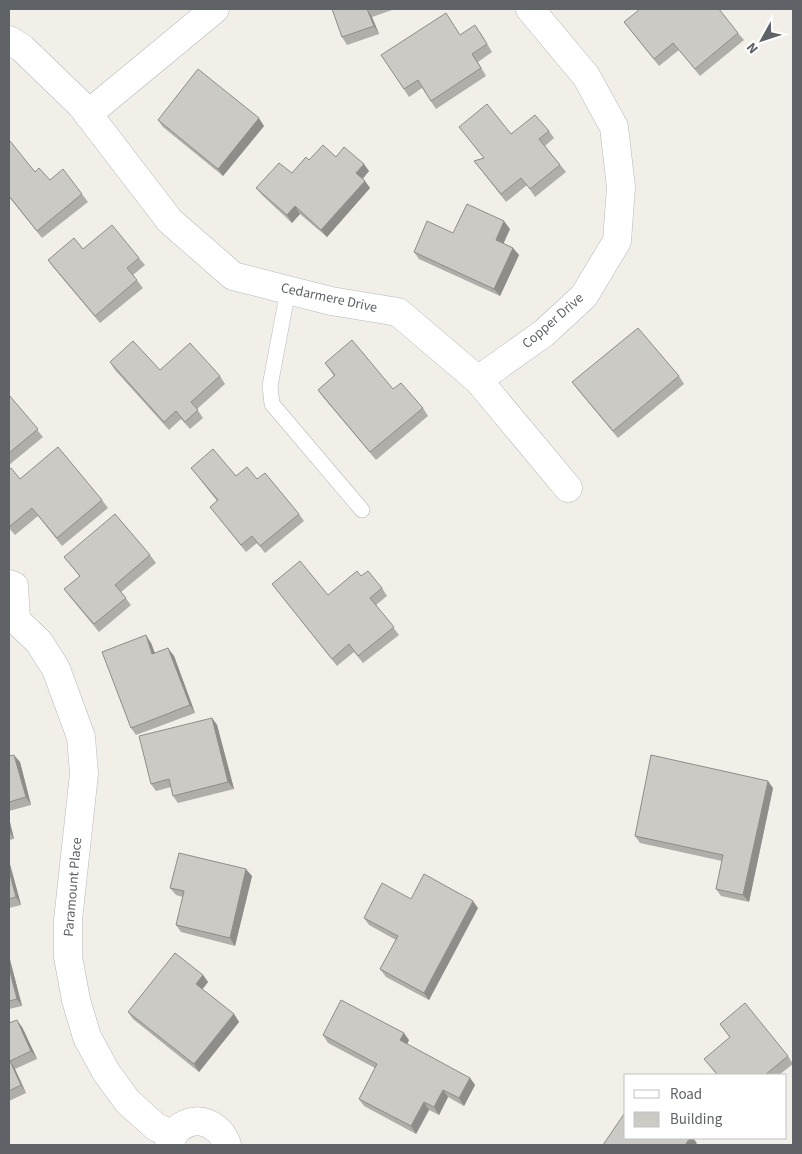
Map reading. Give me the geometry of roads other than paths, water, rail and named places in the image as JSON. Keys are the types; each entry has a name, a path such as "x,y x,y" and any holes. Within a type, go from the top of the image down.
{"street":[{"path":"88,114 215,9"},
{"name":"Copper Drive","path":"478,380 544,333 584,296 617,241 621,187 614,127 586,76 530,9"},
{"name":"Cedarmere Drive","path":"9,40 22,48 81,105 170,220 233,276 331,301 398,312 478,380 568,488"},
{"name":"Paramount Place","path":"9,584 14,586 12,619 39,642 56,669 81,737 84,774 68,920 68,957 76,1000 87,1037 106,1072 128,1102 171,1140 179,1128 188,1123 198,1121 208,1123 217,1128 223,1135 227,1145"}],"lane":[{"path":"288,290 270,386 272,404 362,510"}]}
